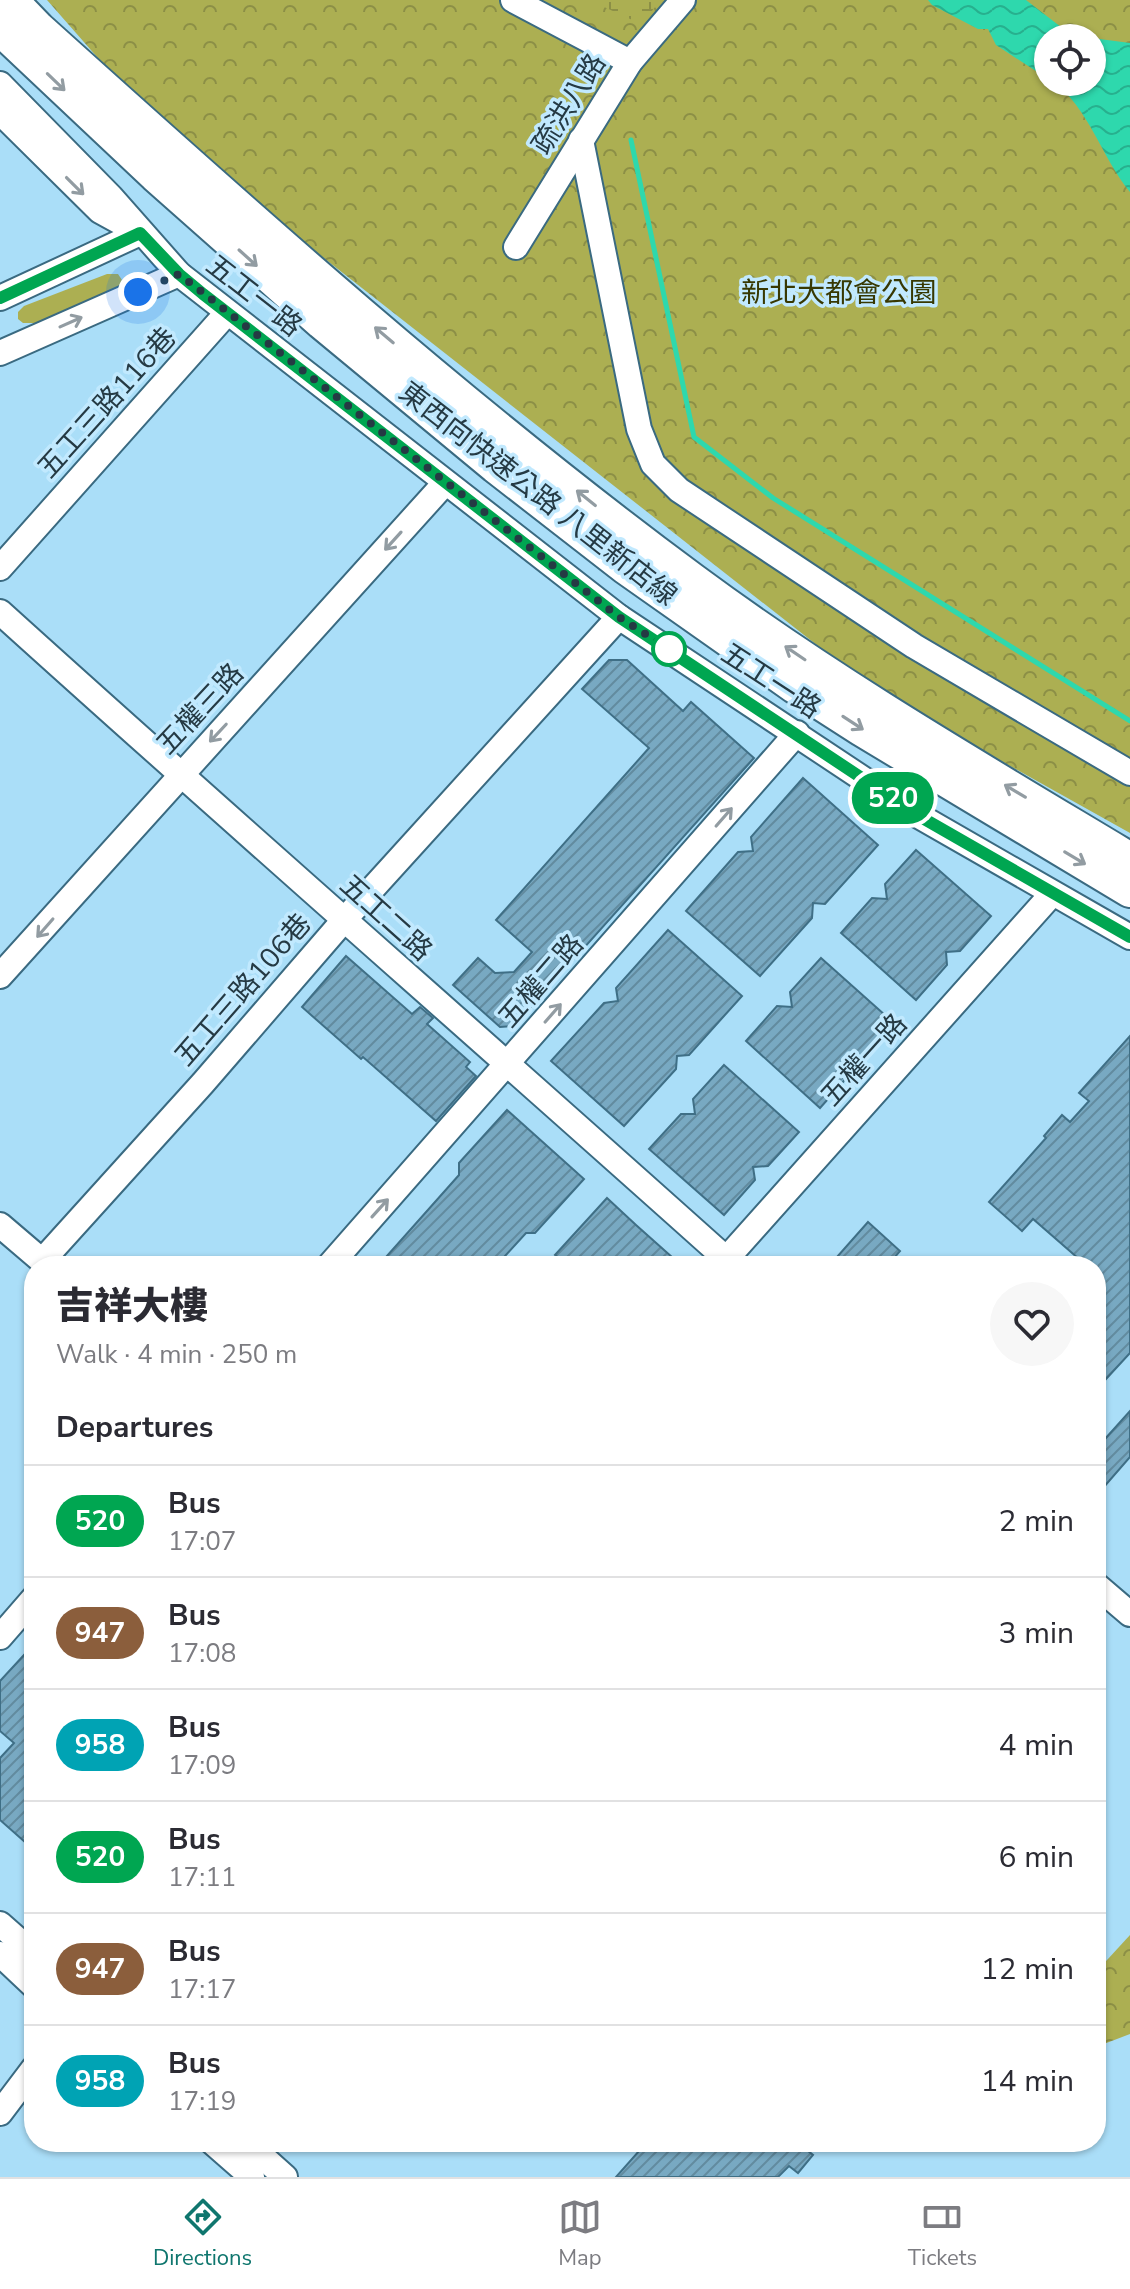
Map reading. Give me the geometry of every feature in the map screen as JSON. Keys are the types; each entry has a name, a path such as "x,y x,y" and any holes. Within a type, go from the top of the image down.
{"highway":[{"name":"東西向快速公路 八里新店線","path":"10,0 38,29 280,247 438,381 625,530 771,637 853,691 1130,860"},
{"name":"東西向快速公路 八里新店線","path":"0,28 122,144 322,322 484,456 626,567 795,686 862,729 1130,890"}],"street":[{"path":"513,0 630,62"},
{"name":"疏洪八路","path":"516,247 630,62 683,0"},
{"name":"五工一路","path":"0,84 111,197 179,274 619,617 919,816 1130,937"},
{"name":"五工一路","path":"0,112 100,211 140,233"},
{"path":"581,140 639,429 653,464 679,490 914,646 1130,773"},
{"path":"0,298 140,233"},
{"path":"0,353 179,274"},
{"name":"五工三路116巷","path":"0,568 227,313"},
{"name":"五權三路","path":"0,976 445,483"},
{"name":"五工二路","path":"0,612 507,1065 621,1162 719,1256"},
{"name":"五工三路106巷","path":"51,1256 344,920 619,617"},
{"name":"五權二路","path":"338,1256 797,733"},
{"name":"五權一路","path":"734,1256 1052,894"},
{"path":"0,1225 37,1256"},
{"path":"1106,1594 1130,1614"},
{"path":"0,1637 24,1609"},
{"path":"0,1924 24,1945"},
{"path":"0,1954 24,1977"},
{"path":"0,2113 24,2081"},
{"path":"229,2152 267,2174"},
{"path":"253,2152 267,2174"}],"green space":[{"name":"新北大都會公園","path":"47,0 1130,0 1130,833 874,690 162,131"},
{"path":"589,0 661,0 641,24"},
{"path":"107,274 118,274 122,280 117,290 35,323 23,323 18,319 18,312 24,306"},
{"path":"1130,1935 1130,2034 1106,2043 1106,1961"}],"water":[{"path":"928,0 1026,0 1057,24 1034,24 1034,70 996,45 988,29 978,29"},
{"path":"1106,40 1130,43 1130,192 1120,179 1068,96 1106,96"}],"building":[{"path":"609,660 627,660 683,711 691,702 754,758 514,1026 500,1027 453,985 478,958 495,973 514,972 532,952 496,920 649,748 582,689"},
{"path":"803,778 878,845 825,904 813,903 812,918 760,976 686,911 738,852 753,851 751,837"},
{"path":"916,850 991,916 960,951 946,952 947,965 916,1000 841,933 872,898 887,899 885,884"},
{"path":"668,930 742,996 689,1055 677,1056 676,1069 624,1126 551,1061 604,1003 618,1001 616,988"},
{"path":"346,956 412,1014 420,1007 433,1018 427,1024 470,1062 466,1067 476,1076 436,1121 302,1007"},
{"path":"821,958 895,1024 864,1059 851,1060 851,1073 820,1108 746,1041 777,1006 792,1007 790,992"},
{"path":"1130,1036 1130,1353 1106,1379 1106,1256 1076,1256 1033,1219 1022,1231 989,1202 1046,1138 1044,1136 1062,1115 1070,1122 1089,1101 1079,1093"},
{"path":"724,1065 799,1132 768,1166 753,1167 755,1180 724,1215 649,1149 681,1114 695,1114 693,1099"},
{"path":"507,1110 584,1179 535,1233 526,1233 505,1256 387,1256 459,1175 459,1163"},
{"path":"607,1198 671,1256 556,1256"},
{"path":"868,1222 900,1251 896,1256 838,1256"},
{"path":"1130,1411 1130,1457 1106,1485 1106,1438"},
{"path":"24,1655 24,1841 0,1820 0,1758 14,1743 0,1731 0,1681"},
{"path":"638,2152 809,2152 813,2155 798,2173 789,2166 778,2177 616,2177"}],"waterway":[{"path":"631,140 694,437 773,498 1130,721"}],"bus line":[{"name":"520","path":"0,298 140,233 203,294 619,617 919,816 1130,937"}],"route":[{"path":"138,292 179,274 619,617 669,649"}]}
